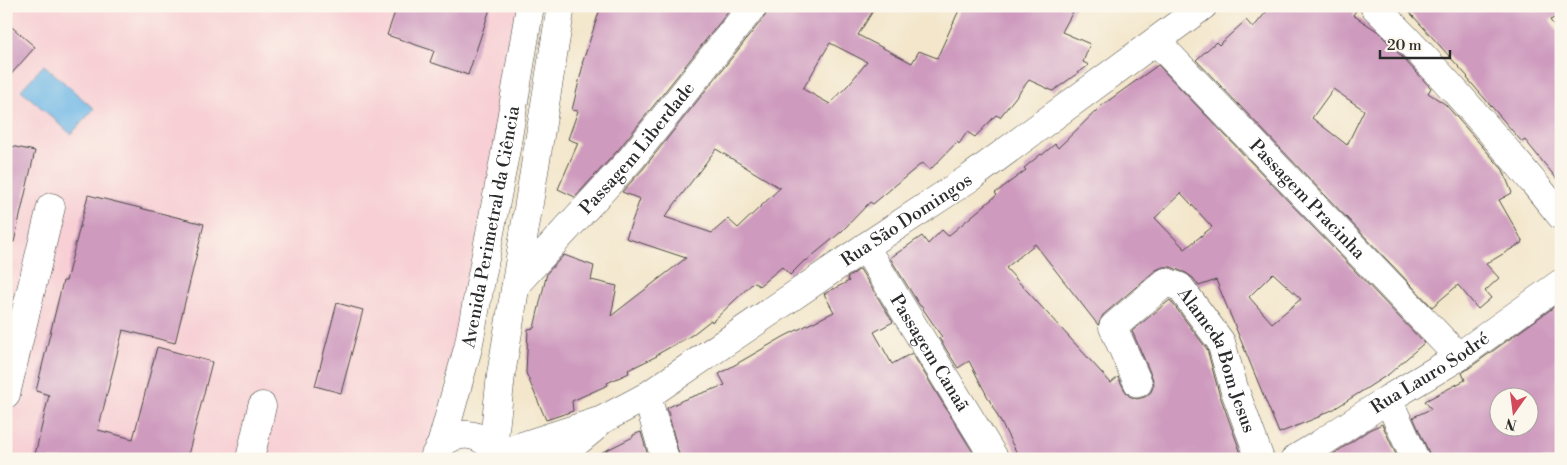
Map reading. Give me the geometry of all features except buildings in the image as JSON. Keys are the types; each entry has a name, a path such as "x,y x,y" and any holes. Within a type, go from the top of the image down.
{"street":[{"name":"Avenida Perimetral da Ciência","path":"438,452 468,348 506,149 530,6"},
{"name":"Avenida Perimetral da Ciência","path":"496,453 501,375 561,6"},
{"name":"Passagem Liberdade","path":"516,284 631,159 753,6"},
{"name":"Rua São Domingos","path":"496,453 602,420 648,396 865,247 971,177 1203,6"},
{"path":"1374,6 1429,61 1528,174 1561,216"},
{"name":"Passagem Pracinha","path":"1156,40 1459,357"},
{"path":"6,394 51,207"},
{"name":"Passagem Canaã","path":"865,247 995,459"},
{"name":"Alameda Bom Jesus","path":"1138,383 1113,327 1166,282 1180,287 1221,342 1234,388 1260,459"},
{"name":"Rua Lauro Sodré","path":"1296,459 1388,399 1459,357 1561,283"},
{"path":"648,396 665,459"},
{"path":"1388,399 1414,459"},
{"path":"250,459 262,406"},
{"name":"Rua São Domingos","path":"553,459 566,451 602,420"},
{"path":"438,452 449,439 467,435 477,436 486,441 496,453"}],"shaded area":[{"path":"6,6 519,6 504,107 429,459 6,459"}],"water":[{"path":"44,65 94,109 71,134 21,90"}]}
